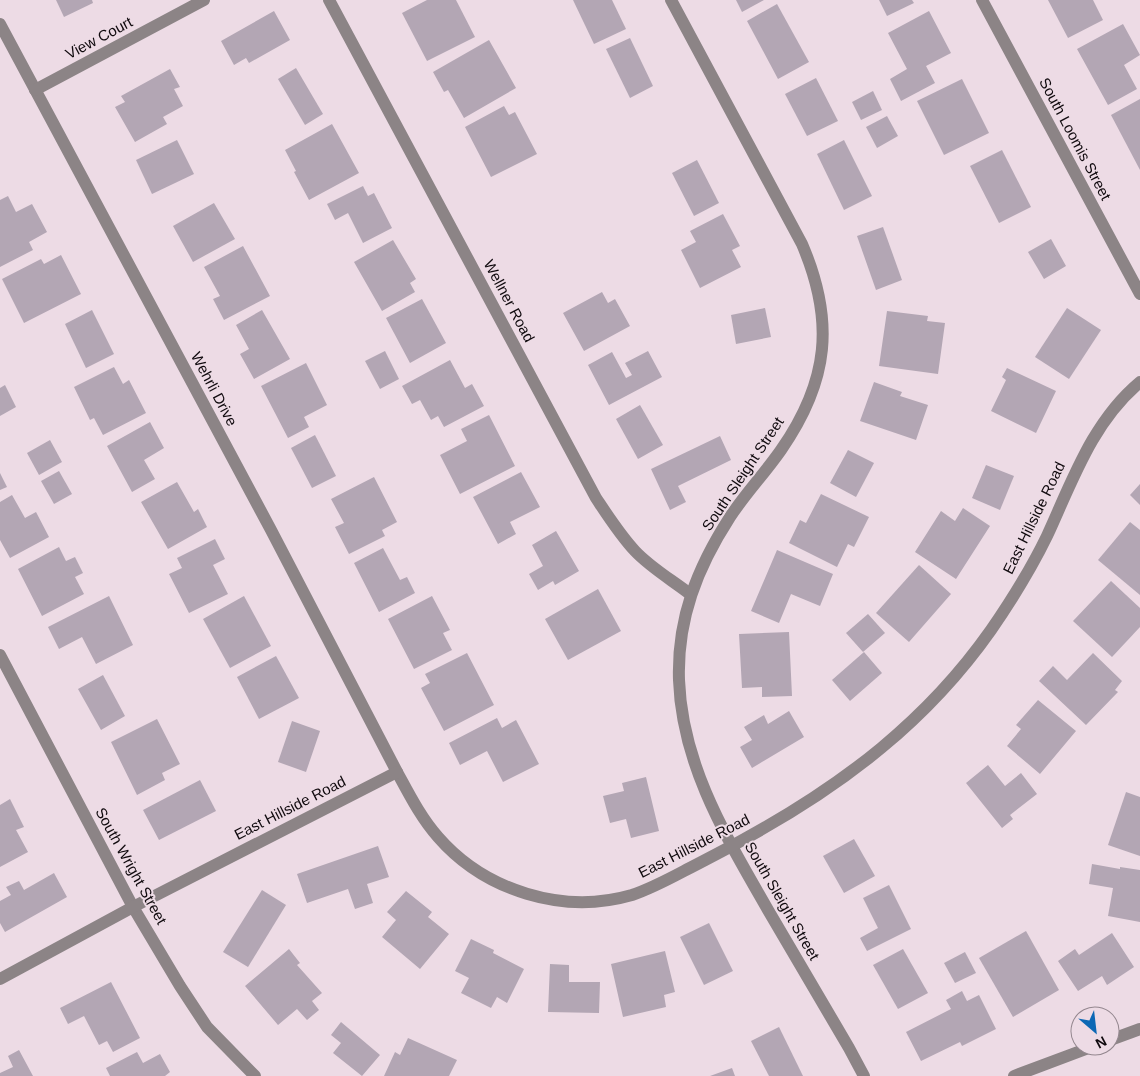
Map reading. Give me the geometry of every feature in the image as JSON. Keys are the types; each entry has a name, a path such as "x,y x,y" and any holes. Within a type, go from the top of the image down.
{"street":[{"name":"View Court","path":"36,90 204,0"},
{"name":"Wellner Road","path":"329,0 596,498 614,525 635,551 690,594"},
{"name":"South Sleight Street","path":"671,0 802,244 810,262 819,292 824,343 822,360 814,390 804,412 782,449 730,517 701,568 690,594 681,641 679,679 682,717 691,756 707,797 731,846 864,1076"},
{"name":"South Loomis Street","path":"982,0 1140,294"},
{"name":"Wehrli Drive","path":"0,24 271,530 396,772"},
{"name":"East Hillside Road","path":"0,979 133,907 396,772 427,822 454,854 482,874 514,890 544,899 589,902 617,899 653,887 731,846 828,789 847,776 910,724 945,687 990,631 1027,573 1089,445 1113,409 1140,382"},
{"name":"South Wright Street","path":"0,655 133,907 180,986 207,1027 255,1076"},
{"path":"1120,1036 1140,1028"},
{"path":"1014,1076 1070,1055"}],"building":[{"path":"56,0 92,0 93,3 64,17"},
{"path":"427,0 456,0 475,37 427,61 402,13"},
{"path":"573,0 612,0 626,29 594,44"},
{"path":"736,0 764,0 742,12"},
{"path":"879,0 912,0 914,3 887,16"},
{"path":"1048,0 1093,0 1103,20 1068,38"},
{"path":"777,4 809,62 778,79 747,21"},
{"path":"274,11 290,40 249,63 246,58 234,65 221,41"},
{"path":"929,11 951,53 926,66 935,83 901,101 890,79 907,69 888,33"},
{"path":"1123,24 1140,55 1124,65 1137,89 1108,105 1077,49"},
{"path":"630,38 653,86 630,98 606,49"},
{"path":"489,40 516,88 464,118 448,90 444,92 433,72"},
{"path":"296,68 323,114 305,125 278,79"},
{"path":"170,69 180,87 174,89 183,106 163,117 167,124 135,142 115,107 125,102 121,96"},
{"path":"816,78 838,121 807,136 785,94"},
{"path":"962,79 989,133 944,155 917,101"},
{"path":"873,91 882,110 861,120 852,102"},
{"path":"1140,99 1140,170 1111,115"},
{"path":"504,106 509,115 515,112 537,154 491,177 465,127"},
{"path":"887,116 898,136 877,148 866,127"},
{"path":"332,124 359,173 309,200 285,150"},
{"path":"177,140 194,174 152,194 136,160"},
{"path":"844,140 872,196 844,210 817,154"},
{"path":"1002,150 1031,207 999,223 970,166"},
{"path":"697,160 719,203 694,216 672,173"},
{"path":"363,186 368,196 374,193 392,228 363,243 348,213 335,220 327,204"},
{"path":"8,196 16,212 32,204 47,232 29,242 33,250 0,267 0,200"},
{"path":"214,203 235,239 193,262 173,226"},
{"path":"723,214 740,246 732,250 741,267 700,288 681,250 696,242 690,231"},
{"path":"883,227 902,280 876,290 857,236"},
{"path":"1051,239 1066,266 1044,279 1028,252"},
{"path":"393,240 416,279 410,283 415,292 382,311 354,262"},
{"path":"243,246 270,296 224,320 213,299 220,296 204,267"},
{"path":"61,255 81,294 24,323 2,279 41,259 44,264"},
{"path":"602,292 608,303 615,299 630,326 584,351 563,313"},
{"path":"422,299 446,343 410,363 386,318"},
{"path":"765,308 771,337 736,344 731,315"},
{"path":"1067,308 1101,330 1069,379 1035,357"},
{"path":"92,310 114,354 86,368 65,324"},
{"path":"262,310 290,359 254,379 240,354 249,349 236,325"},
{"path":"887,311 928,316 927,321 945,323 938,374 879,366"},
{"path":"385,351 399,379 380,389 365,361"},
{"path":"648,351 662,377 609,405 588,365 612,352 626,378 632,375 625,363"},
{"path":"450,360 465,388 472,384 484,406 444,427 438,416 431,420 420,400 412,404 402,386"},
{"path":"306,363 327,405 304,417 309,427 288,438 261,386"},
{"path":"114,367 123,384 129,380 146,413 103,435 94,418 90,420 74,387"},
{"path":"1007,368 1056,391 1036,433 991,411 1006,380 1002,377"},
{"path":"874,382 902,392 900,396 928,405 916,440 860,421"},
{"path":"5,385 16,407 0,416 0,388"},
{"path":"640,405 663,445 638,459 616,419"},
{"path":"489,415 515,466 460,494 440,455 467,441 461,429"},
{"path":"150,422 164,448 144,460 155,479 132,492 107,446"},
{"path":"315,435 336,476 312,488 291,448"},
{"path":"720,436 731,460 678,486 686,502 670,510 651,469"},
{"path":"50,440 62,462 39,475 27,453"},
{"path":"848,450 874,463 856,497 830,483"},
{"path":"986,465 1014,476 1000,510 972,498"},
{"path":"59,471 72,494 54,504 41,481"},
{"path":"521,472 540,507 510,522 516,534 498,544 473,497"},
{"path":"0,473 7,487 0,490"},
{"path":"374,477 397,522 382,530 385,536 349,554 335,527 344,523 331,499"},
{"path":"177,482 194,512 198,509 207,527 168,549 141,502"},
{"path":"1140,484 1140,505 1130,495"},
{"path":"821,494 869,517 854,547 848,544 837,567 789,543 800,520 806,523"},
{"path":"12,495 25,518 36,512 49,537 10,558 0,540 0,502"},
{"path":"963,508 990,526 956,579 915,552 941,511 955,521"},
{"path":"1130,522 1140,530 1140,595 1098,560"},
{"path":"556,531 579,571 555,585 553,581 538,590 529,574 543,566 532,545"},
{"path":"215,539 225,559 213,565 228,594 189,613 169,574 182,568 177,558"},
{"path":"59,547 66,561 75,557 83,573 75,577 84,594 42,616 18,569"},
{"path":"383,548 400,580 407,577 415,593 379,612 354,563"},
{"path":"777,550 833,574 820,606 791,594 779,623 751,611"},
{"path":"919,565 951,594 909,642 876,613"},
{"path":"1111,581 1140,608 1140,627 1112,657 1073,621"},
{"path":"598,589 621,631 568,660 545,619"},
{"path":"109,596 133,645 96,664 82,637 59,649 48,627"},
{"path":"244,596 271,646 230,668 203,619"},
{"path":"432,596 450,630 443,633 452,650 414,669 388,619"},
{"path":"868,614 885,633 863,652 846,633"},
{"path":"789,632 792,696 762,697 762,687 742,688 739,634"},
{"path":"864,652 882,673 850,701 832,680"},
{"path":"467,653 494,705 444,731 421,688 430,683 425,674"},
{"path":"1093,653 1122,681 1115,690 1118,692 1086,725 1039,681 1053,666 1067,680"},
{"path":"276,656 299,698 259,719 237,677"},
{"path":"103,675 125,716 101,730 78,689"},
{"path":"1038,700 1076,731 1040,774 1007,746 1021,729 1016,725"},
{"path":"789,711 804,737 752,768 740,747 752,740 744,727 764,715 768,724"},
{"path":"497,718 502,728 516,720 539,764 503,782 487,751 460,765 449,743"},
{"path":"157,719 180,764 162,773 165,780 137,795 111,742"},
{"path":"292,721 320,731 306,772 278,762"},
{"path":"988,765 1005,786 1021,773 1037,794 1010,815 1013,819 1002,828 966,783"},
{"path":"646,777 659,831 631,838 626,819 610,823 603,796 624,791 622,783"},
{"path":"200,780 216,811 159,840 143,810"},
{"path":"1126,792 1140,797 1140,856 1108,845"},
{"path":"10,799 24,827 16,830 28,852 0,867 0,805"},
{"path":"854,839 875,876 844,893 823,856"},
{"path":"378,846 389,877 367,884 373,903 355,909 348,889 307,903 297,874"},
{"path":"1092,864 1140,870 1140,922 1108,916 1113,888 1089,884"},
{"path":"54,873 67,897 5,932 0,923 0,901 11,895 6,887 19,881 24,890"},
{"path":"889,885 911,929 867,951 860,938 878,928 863,898"},
{"path":"262,890 286,905 248,967 223,952"},
{"path":"406,891 432,912 428,917 449,934 420,969 382,937 396,920 387,912"},
{"path":"709,923 733,971 704,985 680,937"},
{"path":"1026,931 1059,990 1013,1017 979,958"},
{"path":"1112,933 1134,967 1107,985 1102,976 1078,991 1058,961 1075,949 1079,955"},
{"path":"471,939 494,950 493,953 524,969 507,1003 497,997 491,1008 461,993 469,978 455,971"},
{"path":"289,949 300,963 297,965 322,993 312,1001 319,1010 307,1020 297,1009 278,1025 245,986"},
{"path":"903,949 928,993 898,1009 873,965"},
{"path":"665,951 675,992 664,995 666,1007 623,1017 611,964"},
{"path":"965,952 976,973 955,983 944,963"},
{"path":"550,964 569,965 569,982 600,982 599,1013 548,1012"},
{"path":"111,982 140,1038 113,1052 107,1041 99,1045 84,1016 68,1024 60,1008"},
{"path":"962,991 967,1001 979,995 996,1029 962,1046 960,1042 921,1061 906,1032 951,1009 946,1000"},
{"path":"341,1022 380,1055 362,1076 333,1053 341,1043 331,1035"},
{"path":"779,1027 803,1076 769,1076 751,1041"},
{"path":"408,1038 457,1060 449,1076 384,1076 395,1052 400,1055"},
{"path":"19,1050 33,1076 0,1076 0,1073 13,1067 8,1056"},
{"path":"137,1052 143,1063 160,1054 170,1072 165,1076 110,1076 106,1068"},
{"path":"732,1068 735,1076 710,1076"}]}
